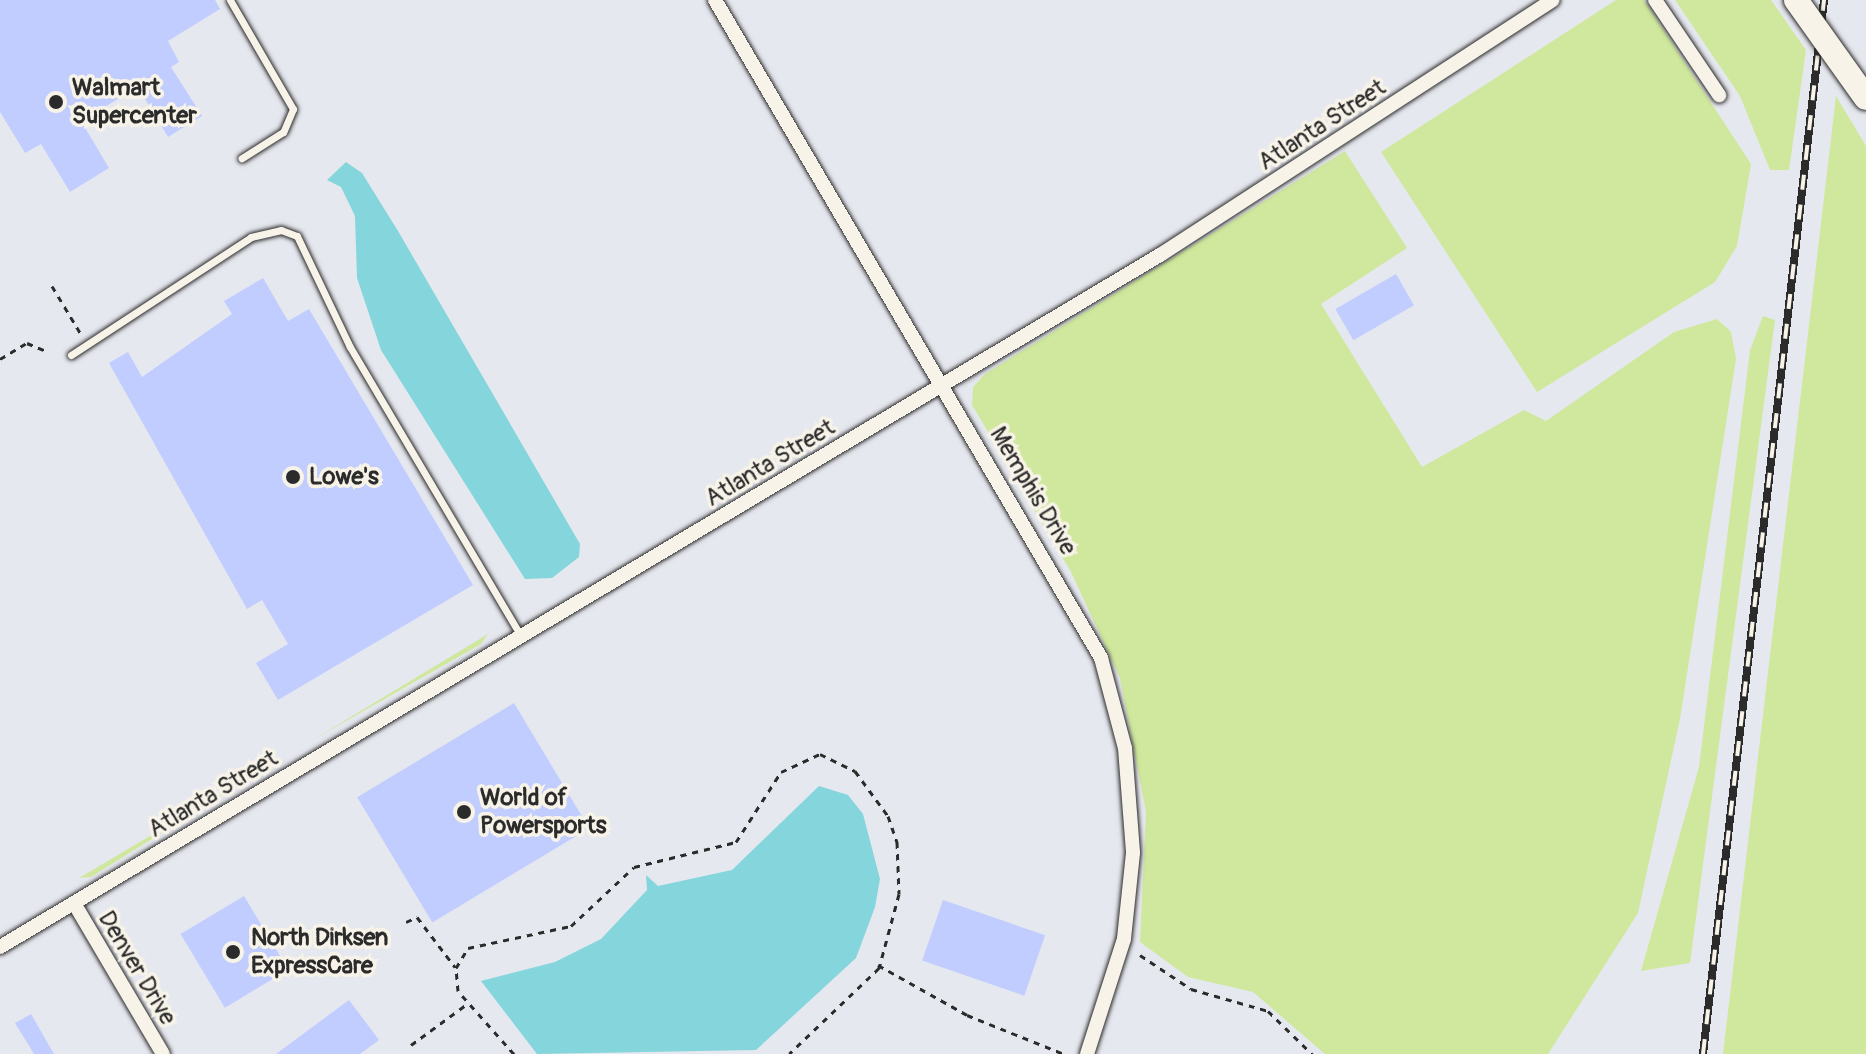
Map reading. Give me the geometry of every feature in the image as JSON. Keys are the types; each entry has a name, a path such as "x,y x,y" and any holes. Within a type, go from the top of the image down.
{"highway":[{"path":"1796,0 1866,98"}],"street":[{"name":"Memphis Drive","path":"715,0 1086,625 1125,748 1133,821 1130,901 1114,980 1087,1054"},
{"name":"Atlanta Street","path":"0,947 1219,218 1552,0"},
{"path":"1655,0 1719,95"},
{"name":"Denver Drive","path":"74,903 163,1054"}],"lane":[{"path":"230,0 293,109 283,132 242,158"},
{"path":"71,355 251,237 281,230 297,236 350,347 521,636"}],"path":[{"path":"52,286 83,337"},
{"path":"0,359 27,343 48,352"},
{"path":"456,968 481,941 580,922 625,873 648,861 736,842 781,772 820,754 863,779 897,842 899,894 878,965 842,1010 789,1054"},
{"path":"406,922 417,917 456,968 467,1004 514,1054"},
{"path":"1140,955 1191,989 1268,1011 1312,1054"},
{"path":"878,965 967,1015 1064,1054"},
{"path":"411,1045 467,1004"}],"green space":[{"path":"1616,0 1644,0 1751,164 1737,246 1715,282 1537,392 1381,152"},
{"path":"1675,0 1771,0 1806,50 1789,170 1770,170 1740,96"},
{"path":"1836,96 1866,146 1866,1054 1723,1054"},
{"path":"1345,151 1407,248 1321,304 1422,467 1524,410 1546,421 1674,332 1717,319 1731,332 1736,359 1680,719 1638,913 1548,1054 1325,1054 1253,992 1188,977 1140,942 1146,812 1120,678 1071,572 972,405 973,387 985,374"},
{"path":"1763,316 1775,320 1690,963 1641,971 1699,767 1750,350"},
{"path":"488,634 481,644 311,741"},
{"path":"275,762 91,877 79,878"}],"water":[{"path":"346,162 362,173 398,231 580,544 579,557 552,578 525,579 381,350 357,278 355,216 341,187 327,180"},
{"path":"819,786 848,795 863,814 880,879 875,907 856,958 756,1050 537,1054 481,981 555,962 601,939 647,890 646,875 658,886 732,870"}],"building":[{"name":"Walmart Supercenter","path":"0,0 215,0 220,9 168,41 179,62 171,67 202,116 168,137 138,87 81,121 109,168 70,192 41,144 25,153 0,112"},
{"path":"1396,274 1414,305 1353,340 1335,309"},
{"path":"263,278 288,321 309,309 473,585 278,700 256,663 288,644 262,600 247,609 109,363 128,352 142,377 232,314 224,301"},
{"path":"514,703 589,828 432,922 357,797"},
{"path":"244,896 288,970 225,1008 181,934"},
{"path":"943,900 1045,935 1024,996 922,961"},
{"path":"349,1000 379,1040 360,1054 276,1054"},
{"path":"31,1014 54,1054 34,1054 15,1023"}],"railway":[{"path":"1703,1054 1824,0"}],"place":[{"name":"Walmart Supercenter","path":"56,102"},
{"name":"Lowe's","path":"293,477"},
{"name":"World of Powersports","path":"464,812"},
{"name":"North Dirksen ExpressCare","path":"233,952"}]}
